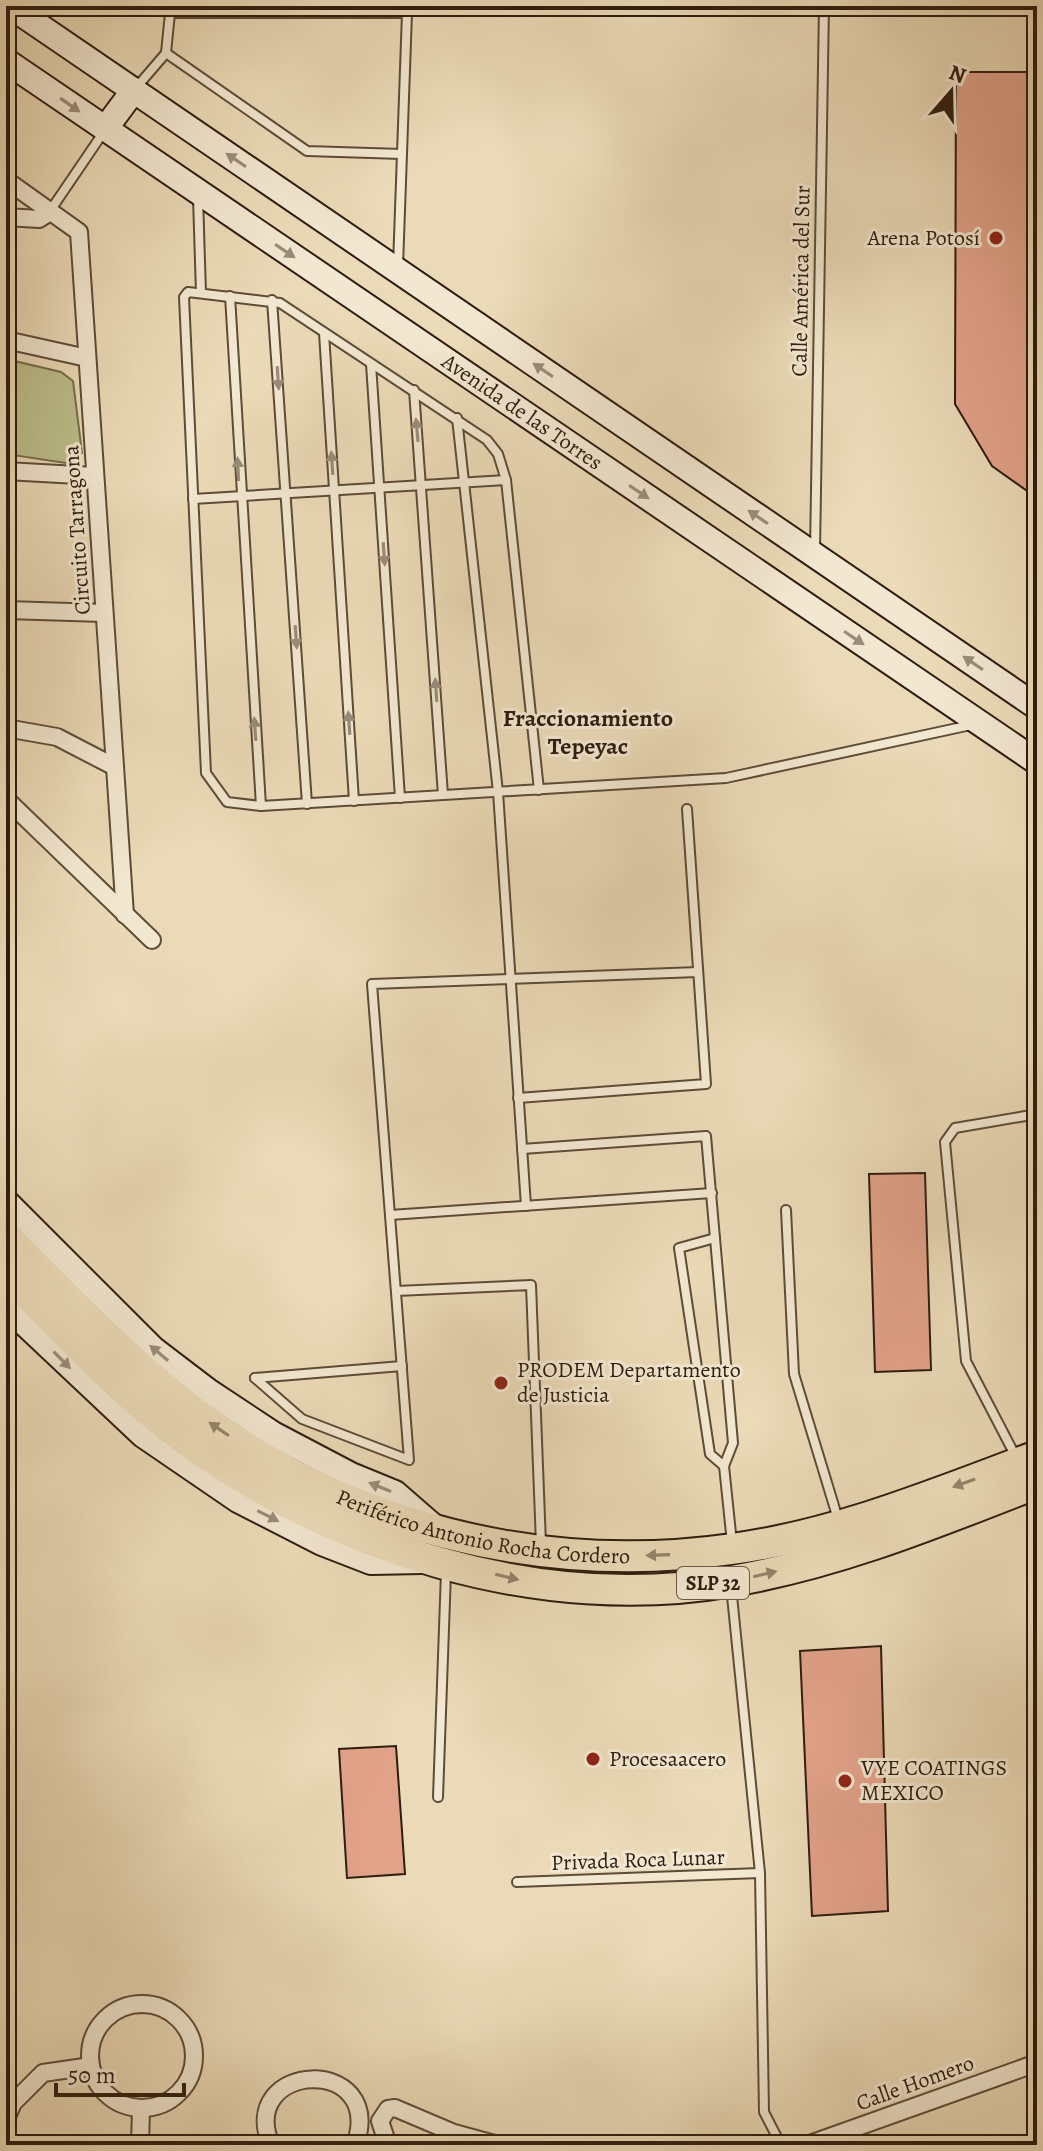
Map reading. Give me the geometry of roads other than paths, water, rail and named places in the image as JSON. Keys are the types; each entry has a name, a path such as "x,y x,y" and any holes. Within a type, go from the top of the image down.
{"highway":[{"name":"Periférico Antonio Rocha Cordero","path":"6,1237 138,1367 194,1412 261,1457 341,1498 383,1528 440,1553 535,1583 611,1589 731,1581 817,1562 910,1533 1031,1467"},
{"name":"Periférico Antonio Rocha Cordero","path":"6,1272 122,1387 178,1434 249,1481 331,1522 383,1528"},
{"name":"Periférico Antonio Rocha Cordero","path":"440,1553 620,1556 733,1549 892,1510 1031,1467"}],"main road":[{"path":"10,6 1037,707"},
{"name":"Avenida de las Torres","path":"6,61 1037,762"},
{"path":"105,129 134,90"},
{"path":"6,1202 153,1349 208,1391 273,1434 351,1475 395,1493 440,1553 371,1562 322,1543 238,1500 143,1435 6,1306"}],"street":[{"name":"Circuito Tarragona","path":"6,180 79,232 125,915"},
{"path":"6,217 39,219 50,212"},
{"path":"6,340 87,358"},
{"path":"6,471 95,476"},
{"path":"6,610 104,613"},
{"path":"6,728 57,737 115,767"},
{"path":"6,799 152,940"},
{"path":"143,2003 175,2015 193,2045 189,2079 174,2097 141,2108 124,2105 106,2094 91,2066 91,2043 110,2014 143,2003"},
{"name":"Calle Homero","path":"807,2145 1037,2063"},
{"path":"6,2119 13,2103 43,2073 91,2066"},
{"path":"271,2145 265,2131 267,2108 280,2089 301,2078 324,2078 454,2133 498,2145"},
{"path":"345,2089 358,2106 357,2145"},
{"path":"140,2145 141,2108"},
{"path":"386,2142 380,2129 382,2115 388,2109 395,2108"},
{"path":"357,2145 375,2135 386,2142"}],"lane":[{"name":"Calle América del Sur","path":"815,556 824,6"},
{"path":"134,90 166,53 170,13 407,13 397,270"},
{"path":"166,53 307,151 402,154"},
{"path":"50,212 105,129"},
{"path":"198,192 201,293"},
{"path":"539,790 506,480 492,447 457,418 272,300 188,292 184,297 206,773 227,802 261,806 307,804 443,795 539,790 726,778 980,724"},
{"path":"230,296 239,497 261,806"},
{"path":"272,300 307,804"},
{"path":"324,333 354,801"},
{"path":"371,364 400,798"},
{"path":"414,390 443,795"},
{"path":"457,418 498,792 526,1206"},
{"path":"193,499 506,480"},
{"path":"518,1098 706,1084 687,809"},
{"path":"402,1366 255,1378 302,1419 409,1460 402,1366 372,984 698,972"},
{"path":"1031,1467 966,1361 945,1142 955,1128 1037,1114"},
{"path":"522,1149 706,1136 733,1443 724,1466 733,1549"},
{"path":"390,1215 712,1193"},
{"path":"786,1210 794,1374 840,1523"},
{"path":"715,1238 679,1248 710,1454 724,1466"},
{"path":"396,1291 531,1285 541,1553"},
{"path":"438,1797 440,1553"},
{"path":"731,1581 760,1873 764,2112 781,2145"},
{"name":"Privada Roca Lunar","path":"517,1882 760,1873"}],"place":[{"name":"Arena Potosí","path":"996,238"},
{"name":"PRODEM Departamento de Justicia","path":"501,1383"},
{"name":"Procesaacero","path":"593,1759"},
{"name":"VYE COATINGS MEXICO","path":"845,1781"}],"district":[{"name":"Fraccionamiento Tepeyac","path":"588,732"}]}
